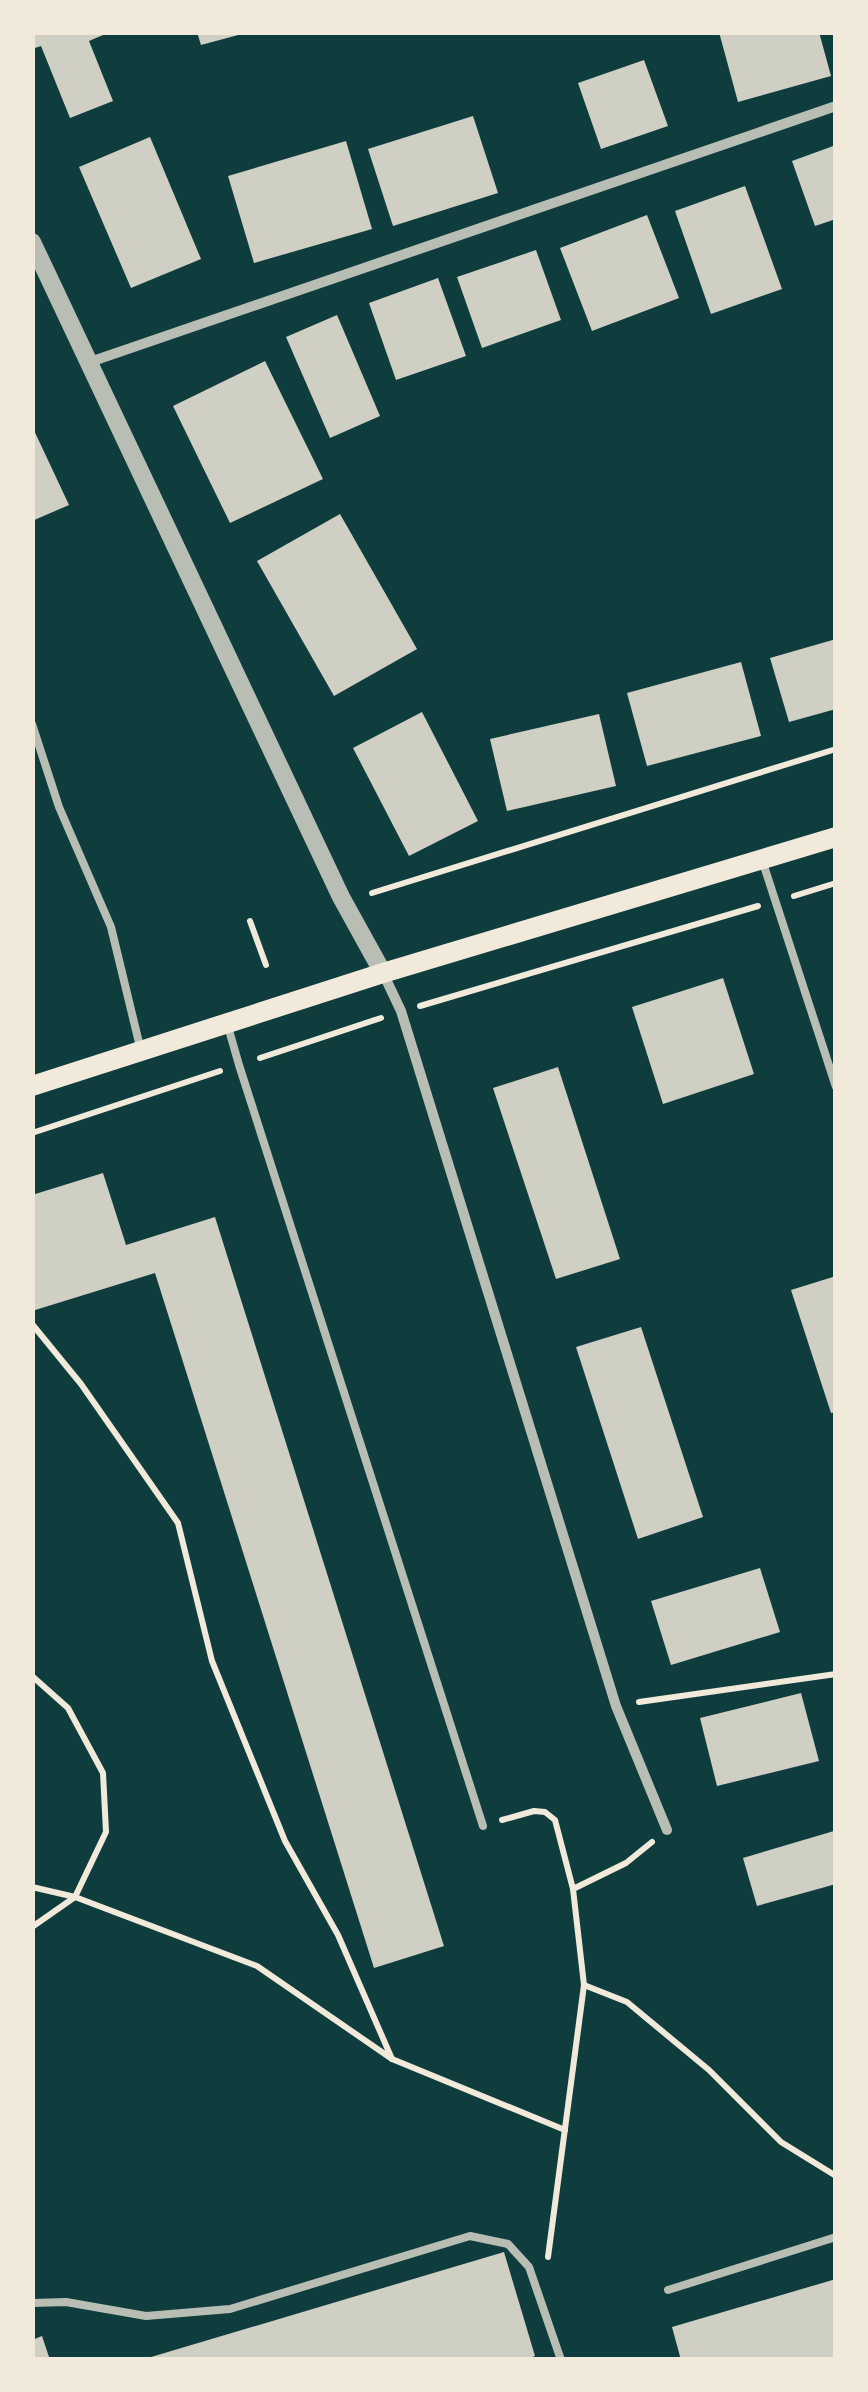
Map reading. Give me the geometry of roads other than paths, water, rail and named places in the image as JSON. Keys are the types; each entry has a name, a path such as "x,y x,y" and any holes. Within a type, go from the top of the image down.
{"main road":[{"path":"32,1086 383,973 836,836"}],"street":[{"path":"90,362 836,106"},
{"path":"32,242 407,1030 616,1706 666,1830"}],"lane":[{"path":"32,724 60,808 112,927 141,1051"},
{"path":"762,859 836,1087"},
{"path":"227,1023 483,1826"},
{"path":"32,2303 66,2302 146,2316 230,2310 470,2236 508,2244 528,2268 561,2360"},
{"path":"668,2290 836,2237"}]}
